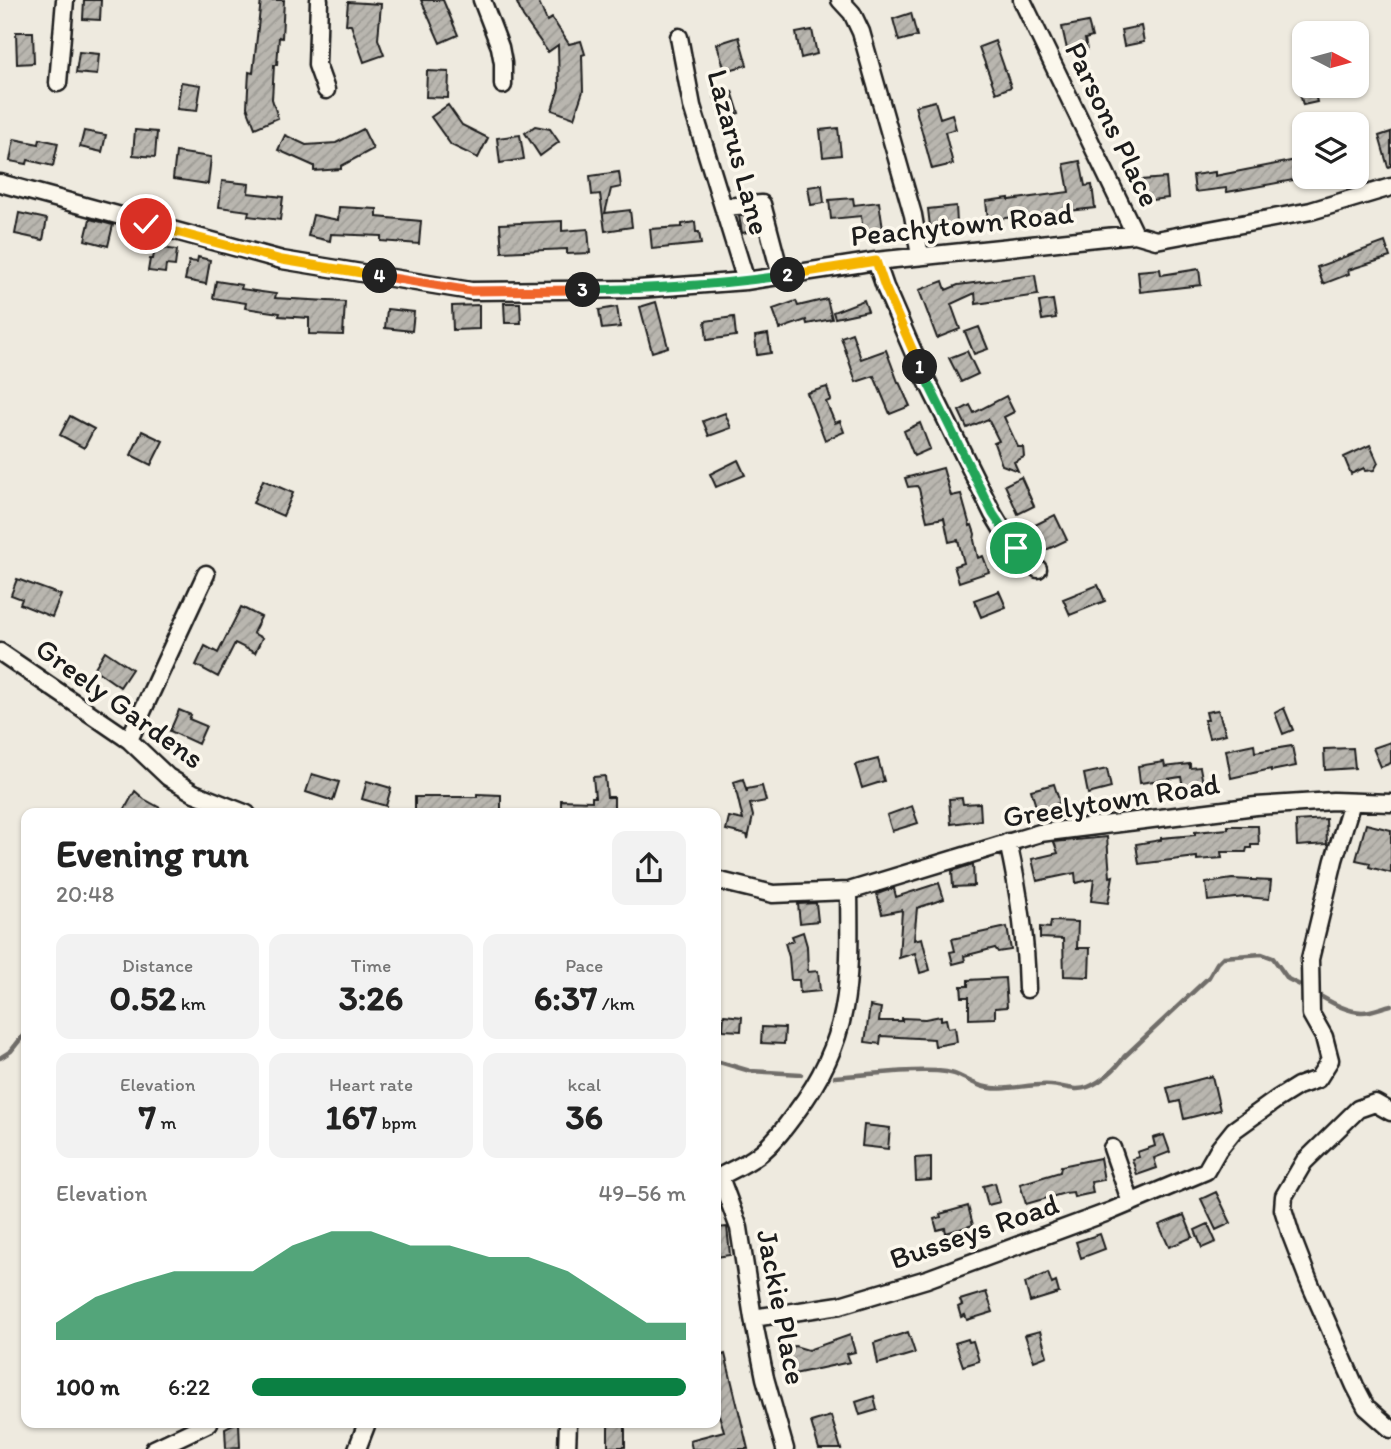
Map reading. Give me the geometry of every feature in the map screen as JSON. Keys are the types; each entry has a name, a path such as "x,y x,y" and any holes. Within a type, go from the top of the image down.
{"street":[{"path":"58,83 65,0"},
{"path":"320,0 317,65 326,90"},
{"path":"482,0 500,47 503,85"},
{"path":"839,0 852,13 861,32 913,215 919,256"},
{"name":"Parsons Place","path":"1022,0 1135,234"},
{"name":"Lazarus Lane","path":"680,37 692,106 746,281"},
{"name":"Peachytown Road","path":"0,183 282,260 471,291 639,289 746,281 876,261 1135,234 1156,240 1311,211 1391,187"},
{"path":"723,207 762,204 781,276"},
{"path":"876,261 918,363 987,503 1008,539 1038,569"},
{"path":"129,740 206,575"},
{"name":"Greely Gardens","path":"0,652 129,740 168,777 194,793 232,808"},
{"name":"Busseys Road","path":"753,1318 840,1305 926,1279 1131,1203 1206,1171 1234,1130 1298,1086 1318,1079 1330,1060 1324,1037 1311,1014 1310,960 1334,860 1352,802"},
{"name":"Greelytown Road","path":"849,891 1040,833 1256,806 1391,803"},
{"path":"1008,842 1018,886 1027,989"},
{"path":"721,881 773,894 849,891 850,974 842,1025 825,1068 792,1117 758,1155 721,1176"},
{"path":"1391,1112 1375,1103 1358,1109 1304,1162 1284,1196 1283,1209 1304,1268 1355,1386 1366,1407 1391,1429"},
{"path":"1112,1148 1131,1203"},
{"name":"Jackie Place","path":"721,1185 739,1227 765,1378 785,1449"},
{"path":"154,1449 198,1428"},
{"path":"357,1449 365,1428"},
{"path":"568,1428 568,1449"}],"building":[{"path":"84,0 101,0 100,20 83,19"},
{"path":"261,0 284,0 282,38 279,37 277,65 274,65 272,99 278,118 255,128 247,107 249,72 253,73"},
{"path":"421,0 443,0 458,35 440,43"},
{"path":"538,0 547,21 552,18 569,44 581,41 585,54 582,55 583,91 574,118 552,110 559,88 558,45 548,52 523,17 517,3"},
{"path":"348,2 381,4 378,39 384,55 364,62 351,25 346,24"},
{"path":"911,13 917,36 899,41 893,19"},
{"path":"1088,22 1092,37 1085,39 1087,50 1068,54 1062,27"},
{"path":"1141,26 1144,42 1124,46 1121,30"},
{"path":"812,30 817,54 801,58 796,33"},
{"path":"16,32 33,32 34,63 17,64"},
{"path":"739,37 747,65 725,71 717,44"},
{"path":"995,41 1011,87 996,93 979,47"},
{"path":"79,52 99,54 97,75 76,73"},
{"path":"427,71 449,72 448,98 426,97"},
{"path":"181,82 201,85 197,111 177,109"},
{"path":"732,91 739,113 721,118 714,96"},
{"path":"1301,98 1316,98 1317,102 1303,105"},
{"path":"935,101 940,118 952,114 956,129 945,132 953,164 932,169 915,106"},
{"path":"448,105 462,125 488,138 478,158 451,145 431,117"},
{"path":"535,126 550,129 559,142 540,156 525,133"},
{"path":"838,128 841,155 823,157 820,130"},
{"path":"363,129 373,149 341,166 341,169 314,171 314,166 278,150 285,135 306,145 336,143"},
{"path":"135,130 157,132 155,157 133,155"},
{"path":"84,131 106,135 102,152 80,147"},
{"path":"1391,132 1391,166 1388,167 1379,136"},
{"path":"520,135 524,159 500,163 497,138"},
{"path":"14,139 39,144 40,139 58,143 53,166 28,160 27,164 10,161"},
{"path":"176,152 211,157 208,184 173,179"},
{"path":"1080,161 1085,186 1092,185 1095,208 988,220 986,201 1069,192 1064,164"},
{"path":"1292,161 1292,180 1227,192 1226,188 1195,192 1193,175 1215,172 1215,176"},
{"path":"619,172 621,187 611,189 605,213 630,210 632,227 605,231 600,194 592,195 590,176"},
{"path":"1166,178 1168,198 1143,201 1141,180"},
{"path":"222,181 249,184 248,193 283,197 280,220 248,216 249,211 219,207"},
{"path":"822,185 824,203 811,205 808,187"},
{"path":"853,198 854,205 879,202 883,229 863,231 861,216 831,219 829,200"},
{"path":"956,206 957,223 930,226 928,209"},
{"path":"339,207 377,209 377,217 421,221 419,244 381,241 381,236 331,234 330,241 308,236 313,215 338,220"},
{"path":"19,213 47,219 43,240 15,234"},
{"path":"754,215 758,230 742,233 739,216"},
{"path":"90,219 113,225 108,246 85,240"},
{"path":"562,221 562,231 588,229 590,253 567,254 567,249 502,252 500,224"},
{"path":"695,222 701,244 652,249 650,229 682,227 682,224"},
{"path":"1385,242 1390,257 1348,270 1349,274 1323,284 1317,267"},
{"path":"155,247 177,250 175,266 166,265 165,273 148,271"},
{"path":"198,257 210,260 206,284 185,280 189,261 197,262"},
{"path":"1160,269 1161,275 1199,269 1201,285 1140,292 1138,271"},
{"path":"1035,275 1038,295 976,304 975,293 951,304 960,329 937,338 919,290 943,281 946,290 958,285"},
{"path":"216,281 242,285 241,289 276,294 275,298 345,302 343,335 309,334 309,318 279,316 280,313 245,308 246,303 213,298"},
{"path":"827,299 832,319 807,324 806,320 780,329 773,309 796,301 798,306"},
{"path":"864,300 868,311 835,318 833,312"},
{"path":"1053,300 1056,318 1042,320 1039,302"},
{"path":"656,302 668,347 652,352 640,307"},
{"path":"504,303 520,303 521,323 505,323"},
{"path":"479,305 479,329 453,330 452,306"},
{"path":"617,307 620,327 602,329 599,310"},
{"path":"387,309 414,312 412,331 385,328"},
{"path":"734,317 736,336 707,340 705,321"},
{"path":"979,327 988,349 974,354 965,332"},
{"path":"852,333 861,359 886,350 910,406 890,414 874,376 856,382 841,337"},
{"path":"768,334 771,353 757,355 755,336"},
{"path":"967,351 978,374 961,382 949,358"},
{"path":"827,387 831,400 826,402 835,423 840,421 844,432 825,440 807,393"},
{"path":"1006,396 1014,412 1004,417 1018,447 1023,447 1024,457 1014,462 1018,471 1002,465 994,443 999,441 988,419 967,428 959,411 970,405 974,413"},
{"path":"725,413 731,428 709,436 703,421"},
{"path":"70,416 94,429 84,448 60,435"},
{"path":"920,423 930,449 914,456 904,431"},
{"path":"142,431 163,441 151,465 131,455"},
{"path":"1370,445 1378,463 1374,470 1365,471 1364,468 1351,474 1344,457"},
{"path":"738,460 745,475 716,487 710,474"},
{"path":"943,468 951,496 961,494 975,534 978,558 983,556 989,572 959,582 954,566 964,563 958,540 949,542 944,518 927,521 919,489 917,486 908,487 905,478"},
{"path":"1021,477 1034,506 1018,514 1005,485"},
{"path":"263,480 293,493 283,516 253,503"},
{"path":"1055,515 1067,540 1044,551 1033,526"},
{"path":"17,579 61,595 52,617 20,604 22,599 11,595"},
{"path":"1098,585 1105,601 1070,615 1063,599"},
{"path":"999,591 1006,607 981,617 974,600"},
{"path":"241,607 261,617 253,633 262,638 255,653 235,643 218,677 196,665 205,646 218,653"},
{"path":"105,651 132,669 120,687 94,669"},
{"path":"1284,708 1293,730 1283,734 1275,713"},
{"path":"179,710 191,715 189,719 206,726 198,744 170,731"},
{"path":"1218,710 1226,734 1209,738 1204,720 1208,720 1206,712"},
{"path":"1391,742 1391,763 1381,767 1373,748"},
{"path":"1254,744 1255,752 1292,746 1296,766 1231,778 1226,750"},
{"path":"1353,748 1355,768 1325,770 1324,749"},
{"path":"878,759 884,781 862,788 855,765"},
{"path":"1164,762 1165,767 1190,764 1190,768 1200,767 1204,789 1184,791 1181,777 1140,783 1138,766"},
{"path":"1107,769 1111,788 1088,794 1084,774"},
{"path":"312,774 339,782 333,801 306,792"},
{"path":"605,776 607,797 614,797 614,808 561,808 561,800 592,801 592,797 595,797 593,777"},
{"path":"743,779 747,793 747,789 762,786 766,801 750,804 753,816 748,839 747,835 726,830 729,817 743,820 734,782"},
{"path":"367,781 391,788 386,806 362,799"},
{"path":"1054,784 1060,803 1037,810 1031,790"},
{"path":"135,791 160,808 125,808"},
{"path":"477,794 501,795 501,808 415,808 415,797 477,797"},
{"path":"962,798 963,804 980,803 981,820 951,824 949,799"},
{"path":"912,806 918,823 892,831 887,815"},
{"path":"1326,819 1327,844 1297,846 1296,821"},
{"path":"1366,824 1391,830 1391,873 1356,860"},
{"path":"1228,826 1258,826 1259,845 1251,845 1246,852 1221,852 1222,858 1197,860 1197,857 1139,864 1136,844 1161,838 1195,835 1195,832 1228,829"},
{"path":"1107,837 1110,877 1113,876 1108,903 1091,901 1094,879 1076,883 1075,873 1037,881 1032,859 1058,853 1054,842"},
{"path":"973,864 974,886 953,887 952,871"},
{"path":"1232,879 1271,881 1269,899 1245,897 1208,901 1206,883"},
{"path":"939,883 944,899 917,908 914,940 922,938 930,970 920,973 915,953 899,958 902,910 882,914 877,894 894,888 896,897"},
{"path":"816,903 818,921 800,923 798,904"},
{"path":"1051,921 1078,922 1077,948 1090,948 1089,977 1064,976 1063,939 1040,938 1040,927 1050,928"},
{"path":"1007,927 1011,950 998,952 995,948 964,956 965,961 953,964 950,952 955,951 952,939"},
{"path":"803,932 807,946 808,972 818,971 820,991 800,993 799,980 791,980 785,943 794,941 792,936"},
{"path":"1005,978 1007,1007 995,1008 995,1018 969,1019 969,997 962,997 961,986 968,986 968,980"},
{"path":"870,1006 881,1008 879,1021 941,1016 941,1020 946,1019 948,1028 955,1027 957,1042 935,1046 934,1039 881,1036 880,1044 865,1042"},
{"path":"724,1015 742,1017 741,1031 723,1030"},
{"path":"762,1027 785,1028 784,1044 761,1043"},
{"path":"1212,1076 1220,1110 1184,1119 1180,1101 1171,1103 1167,1088"},
{"path":"864,1125 890,1128 888,1149 862,1146"},
{"path":"1164,1135 1170,1152 1154,1158 1157,1168 1137,1175 1132,1159 1139,1157 1137,1152 1155,1146 1153,1138"},
{"path":"931,1157 931,1180 916,1181 915,1158"},
{"path":"1100,1158 1104,1180 1091,1182 1093,1193 1074,1197 1073,1192 1065,1193 1026,1204 1020,1184 1060,1172 1061,1166"},
{"path":"995,1183 1000,1202 988,1205 983,1186"},
{"path":"1216,1192 1231,1223 1216,1230 1201,1199"},
{"path":"968,1206 973,1225 946,1233 945,1228 937,1230 934,1219 941,1217 940,1214"},
{"path":"1184,1215 1193,1237 1169,1247 1159,1225"},
{"path":"1208,1224 1216,1242 1202,1248 1195,1230"},
{"path":"727,1227 730,1255 721,1256 721,1228"},
{"path":"1100,1234 1105,1249 1081,1258 1076,1242"},
{"path":"1048,1273 1052,1284 1056,1282 1059,1293 1030,1302 1025,1283"},
{"path":"986,1292 993,1312 967,1320 965,1315 961,1317 958,1307 962,1305 960,1300"},
{"path":"1040,1331 1047,1356 1034,1361 1025,1335"},
{"path":"908,1332 915,1353 878,1364 874,1343"},
{"path":"850,1335 855,1352 847,1354 850,1362 794,1374 787,1348 795,1346 808,1350"},
{"path":"968,1339 969,1342 973,1341 979,1361 963,1366 955,1343"},
{"path":"725,1354 748,1449 692,1449 690,1440 724,1431 721,1421 721,1355"},
{"path":"874,1396 877,1410 860,1415 856,1402"},
{"path":"831,1416 841,1449 819,1449 811,1422"},
{"path":"225,1428 239,1428 240,1447 226,1448"},
{"path":"608,1428 625,1428 625,1447 608,1447"}],"waterway":[{"path":"835,1077 899,1071 937,1071 956,1075 989,1088 1042,1085 1083,1088 1098,1082 1113,1070 1209,977 1223,957 1262,954 1273,958 1288,979 1306,988"},
{"path":"1313,992 1349,1010 1362,1012 1391,1005"},
{"path":"0,1058 11,1051 21,1038"},
{"path":"721,1062 750,1071 801,1074"}],"route":[{"path":"146,224 282,260 471,291 639,289 746,281 876,261 898,319 954,439 993,514 1016,548"}]}
